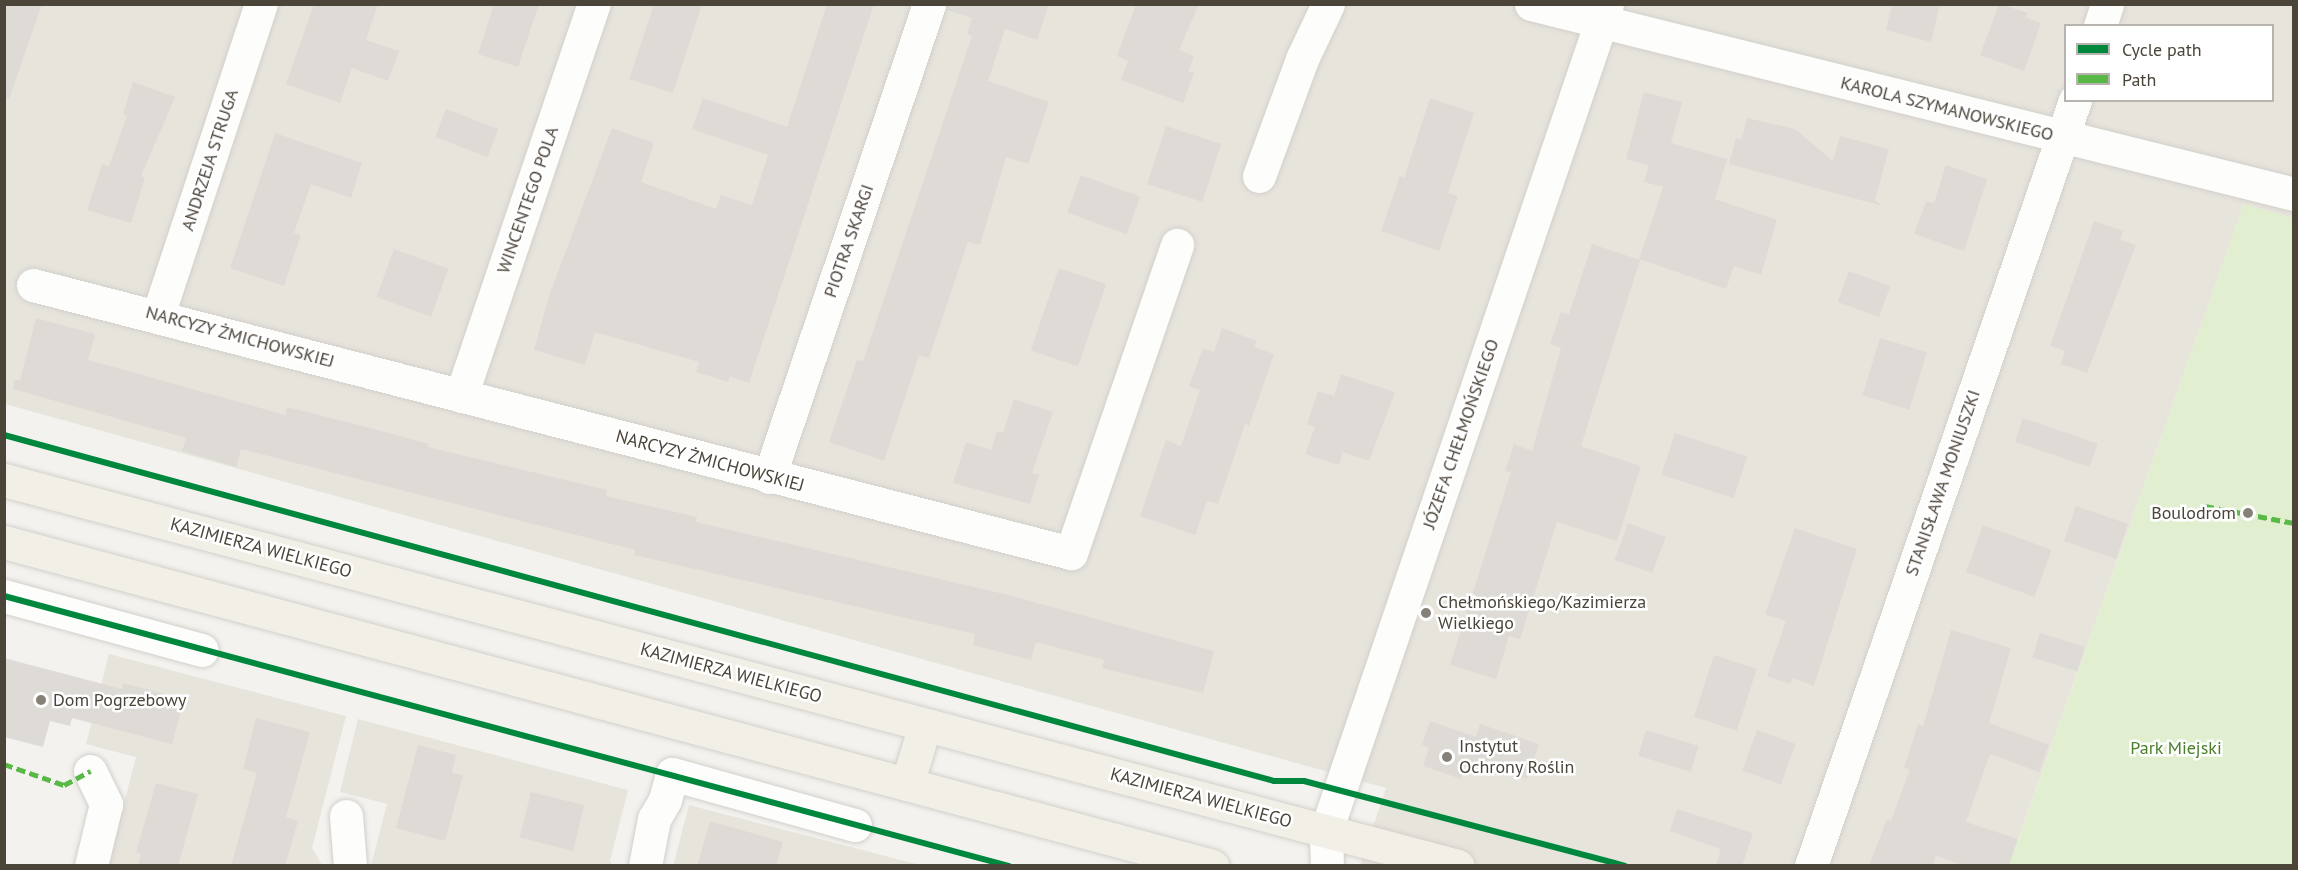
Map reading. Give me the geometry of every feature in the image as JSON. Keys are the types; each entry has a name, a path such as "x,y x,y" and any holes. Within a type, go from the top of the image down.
{"main road":[{"name":"KAZIMIERZA WIELKIEGO","path":"4,480 1458,866"},
{"path":"4,542 1212,866"},
{"path":"907,784 925,725"}],"street":[{"name":"ANDRZEJA STRUGA","path":"158,315 261,4"},
{"name":"WINCENTEGO POLA","path":"461,396 594,4"},
{"name":"PIOTRA SKARGI","path":"770,477 928,4"},
{"path":"1259,176 1302,59 1328,4"},
{"name":"KAROLA SZYMANOWSKIEGO","path":"1531,4 1604,14 2062,137 2294,194"},
{"path":"2101,24 2108,4"},
{"name":"JÓZEFA CHEŁMOŃSKIEGO","path":"1327,866 1326,831 1604,14"},
{"name":"STANISŁAWA MONIUSZKI","path":"1810,866 2074,102"},
{"name":"NARCYZY ŻMICHOWSKIEJ","path":"33,285 158,315 770,477 1071,553 1177,244"},
{"path":"4,596 202,650"},
{"path":"90,771 106,804 91,866"},
{"path":"645,866 654,819 665,800 672,774 855,825"},
{"path":"345,816 350,866"}],"shaded area":[{"path":"4,5 2293,5 2293,218 2244,204 2009,865 1360,865 1386,788 5,404"},
{"path":"109,654 346,716 312,848 322,865 108,865 136,757 86,744"},
{"path":"358,719 628,790 610,861 613,866 371,865 387,804 340,792"},
{"path":"689,805 920,865 673,866"}],"green space":[{"name":"Park Miejski","path":"2244,204 2293,218 2293,865 2009,866"}],"building":[{"path":"4,4 42,4 9,99 4,99"},
{"path":"314,4 378,4 366,40 399,51 388,81 352,68 340,103 286,84"},
{"path":"494,4 539,4 518,67 478,54"},
{"path":"654,4 702,4 673,93 629,79"},
{"path":"827,4 874,4 749,383 730,377 728,382 696,372 699,362 595,332 585,365 534,350 549,296 612,128 654,143 641,182 716,209 721,195 752,205 768,155 692,129 703,98 787,127"},
{"path":"947,4 1049,4 1037,40 1005,29 988,81 1049,102 1028,164 1006,157 980,245 968,242 929,358 919,355 884,461 829,442 857,360 863,361 972,36 967,34 972,18 947,10"},
{"path":"1136,4 1199,4 1179,50 1194,56 1188,71 1194,73 1183,103 1121,80 1128,61 1117,56"},
{"path":"1892,4 1940,4 1931,42 1886,30"},
{"path":"1999,4 2028,13 2025,17 2041,23 2024,71 1980,55"},
{"path":"133,82 175,97 141,176 145,178 131,223 87,210 102,164 109,166 127,116 123,114"},
{"path":"1644,92 1682,102 1671,143 1727,159 1715,199 1777,220 1761,275 1734,266 1726,289 1639,259 1663,187 1644,182 1649,165 1626,159"},
{"path":"1430,98 1474,113 1448,193 1458,196 1439,251 1381,231 1400,176 1404,178"},
{"path":"446,109 498,129 488,157 435,137"},
{"path":"1747,118 1795,129 1833,161 1840,136 1889,149 1875,200 1882,206 1729,164 1736,138 1742,139"},
{"path":"1166,126 1221,144 1202,202 1147,184"},
{"path":"275,133 362,163 351,198 311,184 294,233 301,235 284,286 230,268"},
{"path":"1946,165 1987,179 1964,251 1914,234 1926,201 1934,203"},
{"path":"1081,175 1140,197 1127,234 1067,213"},
{"path":"2094,221 2123,231 2120,240 2136,245 2087,373 2061,364 2065,351 2050,346"},
{"path":"1592,244 1640,260 1581,446 1641,466 1617,541 1557,522 1520,639 1509,636 1496,679 1450,665 1511,472 1505,471 1514,444 1532,451 1561,348 1550,344 1561,312 1569,314"},
{"path":"394,249 449,269 431,317 377,297"},
{"path":"1059,268 1106,284 1078,367 1031,350"},
{"path":"1849,271 1890,286 1879,317 1838,302"},
{"path":"36,318 95,334 88,360 285,415 287,407 374,429 429,444 428,447 607,490 606,496 697,517 696,522 1004,594 1214,651 1203,693 1102,668 1104,660 1036,642 1031,660 973,645 975,634 634,555 635,550 241,449 236,467 182,451 186,438 13,389 14,380 20,380"},
{"path":"1222,328 1257,341 1254,347 1274,354 1249,426 1245,424 1218,504 1207,501 1195,535 1140,516 1166,440 1181,446 1200,390 1189,386 1203,348 1214,352"},
{"path":"1880,338 1927,352 1909,410 1862,395"},
{"path":"1341,374 1395,392 1369,461 1343,452 1339,465 1305,454 1315,427 1307,424 1318,391 1334,396"},
{"path":"1014,399 1053,412 1032,473 1039,475 1030,504 953,483 966,442 991,450 997,431 1003,433"},
{"path":"2023,418 2098,444 2090,467 2015,442"},
{"path":"1675,433 1747,456 1734,498 1661,475"},
{"path":"2076,506 2128,524 2116,559 2064,541"},
{"path":"1628,523 1666,537 1652,573 1615,560"},
{"path":"1983,525 2052,550 2034,597 1966,572"},
{"path":"1795,528 1857,549 1814,686 1793,678 1790,684 1767,676 1786,621 1765,614"},
{"path":"1951,630 2011,648 1989,723 2049,745 2039,772 1990,754 1966,822 2018,839 2009,866 1965,866 1936,856 1932,866 1869,866 1887,819 1891,821 1910,769 1904,768 1918,724 1923,726"},
{"path":"2040,633 2085,647 2077,672 2032,658"},
{"path":"1714,655 1757,669 1737,731 1694,717"},
{"path":"4,658 122,689 123,683 184,699 172,744 72,718 70,726 50,721 43,747 4,737"},
{"path":"256,718 310,732 286,817 298,821 285,866 231,866 257,773 243,769"},
{"path":"1430,721 1476,737 1480,724 1539,744 1527,779 1487,765 1484,772 1465,766 1461,779 1423,766 1429,748 1422,745"},
{"path":"1646,730 1699,746 1691,772 1638,756"},
{"path":"1757,730 1796,744 1781,784 1742,770"},
{"path":"418,745 456,755 452,773 463,775 445,841 396,828"},
{"path":"156,783 198,794 178,866 138,866 141,854 136,853"},
{"path":"531,792 584,805 573,851 520,838"},
{"path":"1677,809 1753,833 1742,866 1716,866 1721,849 1670,831"},
{"path":"710,821 783,842 776,866 697,866"}],"marked path":[{"path":"2205,506 2294,523"},
{"path":"4,764 64,785 90,771"}],"cycle path":[{"path":"4,435 1274,781 1304,781 1625,866"},
{"path":"4,596 1009,866"}],"place":[{"name":"Boulodrom","path":"2248,513"},
{"name":"Chełmońskiego/Kazimierza Wielkiego","path":"1426,613"},
{"name":"Dom Pogrzebowy","path":"41,700"},
{"name":"Instytut Ochrony Roślin","path":"1447,757"}]}
